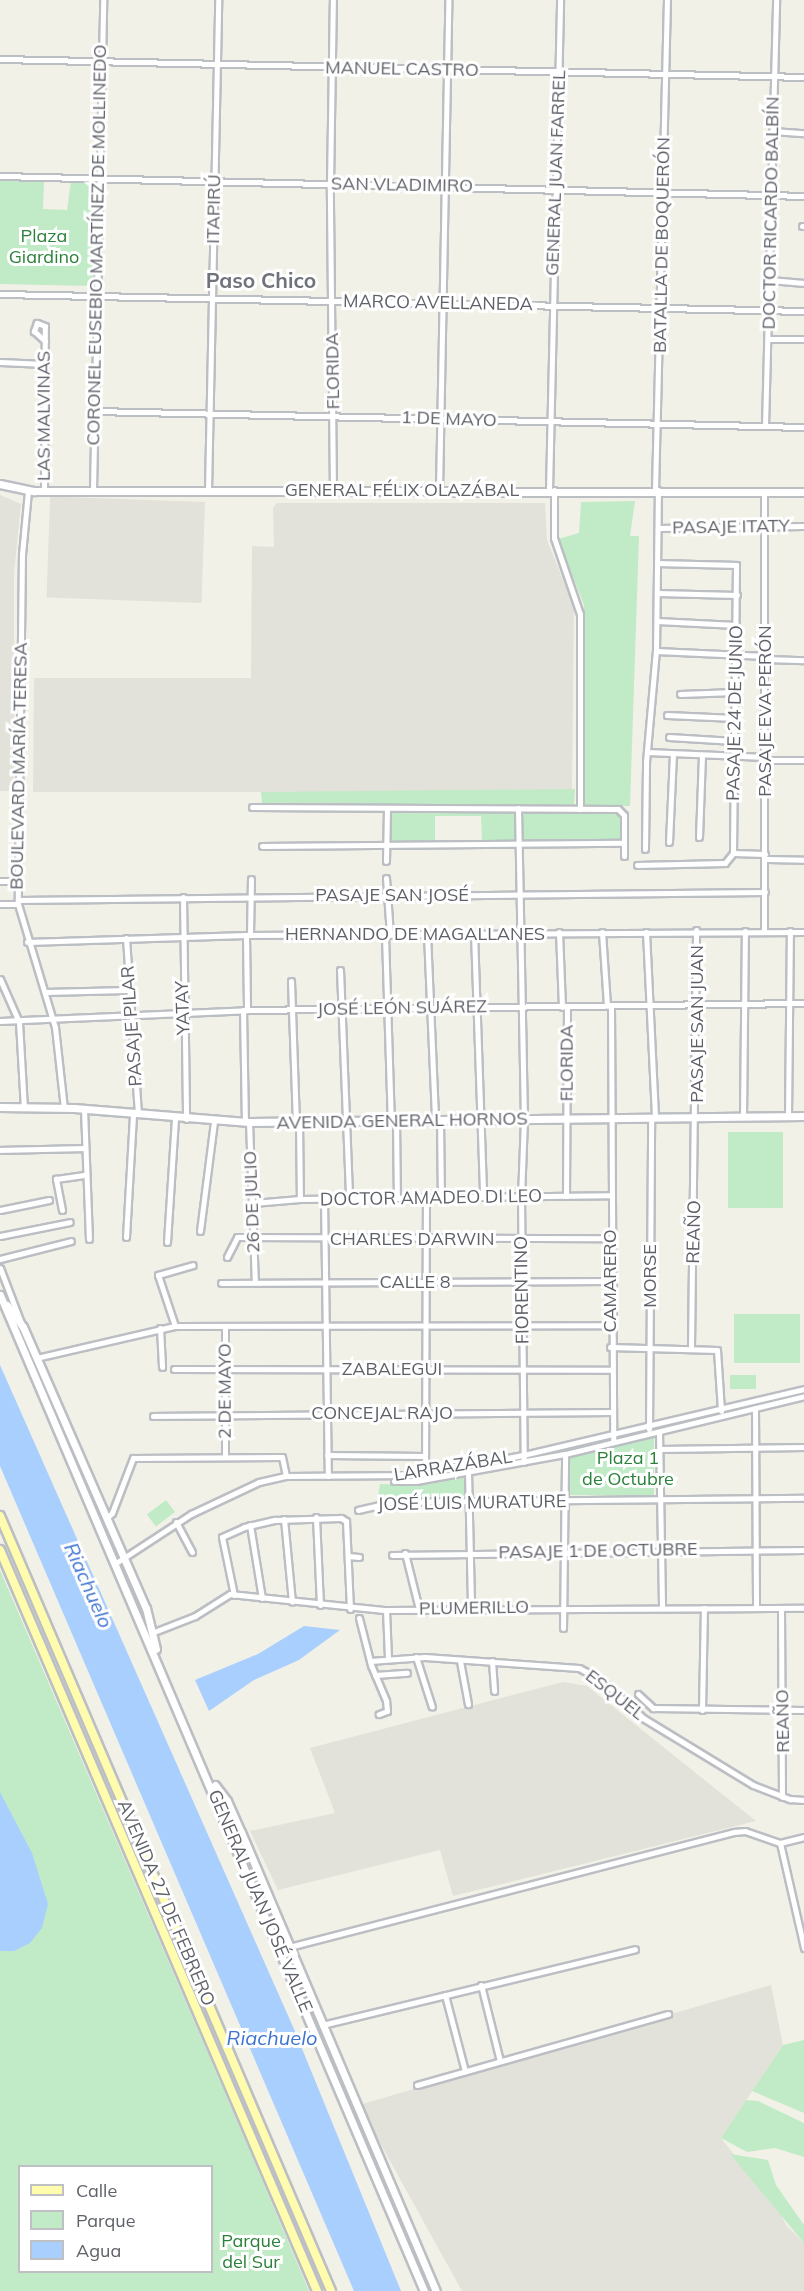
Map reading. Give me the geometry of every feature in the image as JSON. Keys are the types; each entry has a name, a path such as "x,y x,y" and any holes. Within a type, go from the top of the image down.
{"main road":[{"name":"GENERAL FÉLIX OLAZÁBAL","path":"0,484 28,491 656,490 804,492"},
{"name":"AVENIDA GENERAL HORNOS","path":"0,1107 84,1109 186,1119 247,1122 804,1116"},
{"name":"GENERAL JUAN JOSÉ VALLE","path":"1,1297 21,1323 124,1558 154,1632 158,1661"},
{"name":"GENERAL JUAN JOSÉ VALLE","path":"1,1297 208,1777 424,2291"},
{"name":"AVENIDA 27 DE FEBRERO","path":"0,1516 331,2291"},
{"name":"AVENIDA 27 DE FEBRERO","path":"0,1550 317,2291"},
{"name":"GENERAL JUAN JOSÉ VALLE","path":"208,1777 227,1801 436,2291"}],"street":[{"name":"CORONEL EUSEBIO MARTÍNEZ DE MOLLINEDO","path":"93,490 103,0"},
{"name":"ITAPIRÚ","path":"208,490 218,0"},
{"name":"FLORIDA","path":"333,0 330,184 333,491"},
{"path":"439,490 448,0"},
{"name":"GENERAL JUAN FARREL","path":"560,0 550,422 551,490 554,538 580,607 580,809"},
{"name":"BATALLA DE BOQUERÓN","path":"645,849 647,752 657,621 656,490 667,0"},
{"name":"DOCTOR RICARDO BALBÍN","path":"765,426 776,0"},
{"name":"MANUEL CASTRO","path":"0,59 804,77"},
{"path":"772,131 804,133"},
{"name":"SAN VLADIMIRO","path":"0,176 214,183 445,185 804,196"},
{"path":"770,280 804,284"},
{"name":"MARCO AVELLANEDA","path":"0,294 804,311"},
{"path":"768,339 804,339"},
{"name":"LAS MALVINAS","path":"44,491 45,341"},
{"path":"0,362 45,364"},
{"name":"1 DE MAYO","path":"94,411 804,427"},
{"name":"BOULEVARD MARÍA TERESA","path":"28,491 22,554 18,902 27,942 45,992 64,1108"},
{"name":"PASAJE EVA PERÓN","path":"764,491 766,657 764,931"},
{"name":"PASAJE ITATY","path":"658,528 804,526"},
{"name":"PASAJE 24 DE JUNIO","path":"658,563 734,563 737,595 733,853"},
{"path":"657,593 737,595"},
{"path":"657,621 736,625"},
{"path":"656,651 804,660"},
{"path":"680,694 735,692"},
{"path":"667,715 735,718"},
{"path":"669,737 734,741"},
{"path":"647,752 804,760"},
{"path":"669,842 673,754"},
{"path":"699,837 702,755"},
{"path":"252,807 621,810 624,856"},
{"path":"386,861 387,808"},
{"name":"FIORENTINO","path":"518,808 524,1119 521,1197 524,1459"},
{"path":"262,846 624,843"},
{"path":"637,865 727,862 733,853 804,860"},
{"path":"386,878 387,1007 397,1198"},
{"name":"26 DE JULIO","path":"251,879 245,1010 247,1122 255,1240 255,1282"},
{"path":"0,881 17,881"},
{"name":"PASAJE SAN JOSÉ","path":"0,904 183,897 765,892"},
{"name":"YATAY","path":"183,897 181,937 186,1119"},
{"name":"HERNANDO DE MAGALLANES","path":"27,942 248,935 602,933 696,930 804,932"},
{"name":"PASAJE SAN JUAN","path":"696,930 697,1118"},
{"path":"743,1116 745,930"},
{"path":"788,1116 790,931"},
{"name":"FLORIDA","path":"559,932 564,1007 566,1196"},
{"name":"MORSE","path":"646,932 652,1007 653,1118 649,1431"},
{"path":"474,933 483,1197"},
{"name":"CAMARERO","path":"602,933 609,1006 612,1439"},
{"path":"427,934 441,1197"},
{"name":"PASAJE PILAR","path":"126,938 135,1114 126,1238"},
{"path":"340,970 349,1198"},
{"path":"0,979 18,1020 24,1108"},
{"path":"291,981 300,1199"},
{"path":"45,992 128,990"},
{"name":"JOSÉ LEÓN SUÁREZ","path":"0,1021 130,1017 245,1010 387,1007 743,1006 804,1003"},
{"path":"84,1109 89,1239"},
{"path":"167,1242 175,1118"},
{"name":"REAÑO","path":"691,1346 697,1118"},
{"path":"200,1231 214,1121"},
{"path":"0,1150 84,1149"},
{"path":"62,1210 56,1179 86,1175"},
{"name":"DOCTOR AMADEO DI LEO","path":"253,1203 349,1198 610,1196"},
{"path":"425,1476 426,1198"},
{"path":"324,1199 328,1476"},
{"path":"0,1210 49,1200"},
{"path":"0,1236 70,1222"},
{"name":"CHARLES DARWIN","path":"227,1257 235,1237 255,1240 610,1238"},
{"path":"0,1259 71,1241"},
{"path":"175,1326 158,1275 193,1265"},
{"name":"GENERAL JUAN JOSÉ VALLE","path":"0,1268 21,1323"},
{"name":"CALLE 8","path":"221,1283 610,1281"},
{"path":"36,1359 175,1326 610,1325"},
{"name":"2 DE MAYO","path":"225,1326 225,1457"},
{"path":"160,1328 162,1367"},
{"path":"610,1347 691,1346 719,1352 721,1413"},
{"name":"ZABALEGUI","path":"174,1369 610,1370"},
{"name":"LARRAZÁBAL","path":"649,1431 659,1432 804,1389"},
{"name":"LARRAZÁBAL","path":"116,1563 177,1522 253,1484 286,1476 425,1476 468,1472 804,1396"},
{"path":"755,1408 756,1608"},
{"name":"CONCEJAL RAJO","path":"153,1416 326,1412 611,1412"},
{"path":"659,1432 662,1607"},
{"name":"LARRAZÁBAL","path":"393,1482 564,1454 612,1439"},
{"path":"660,1449 804,1447"},
{"path":"563,1628 566,1607 564,1454"},
{"path":"327,1455 425,1456"},
{"path":"106,1519 112,1513 134,1458 282,1457 286,1476"},
{"path":"468,1472 471,1608"},
{"name":"JOSÉ LUIS MURATURE","path":"358,1510 393,1502 804,1498"},
{"path":"316,1517 320,1605"},
{"path":"154,1632 195,1616 222,1597 234,1595 221,1543 222,1538 250,1525 284,1519 316,1517 346,1521 350,1609"},
{"path":"284,1519 292,1602"},
{"path":"177,1522 192,1552"},
{"path":"250,1525 262,1598"},
{"name":"PASAJE 1 DE OCTUBRE","path":"392,1555 405,1553 804,1550"},
{"path":"405,1553 419,1609"},
{"path":"348,1556 359,1557"},
{"name":"PLUMERILLO","path":"234,1595 350,1609 386,1610 566,1607 804,1608"},
{"path":"702,1710 704,1608"},
{"name":"REAÑO","path":"781,1608 782,1797"},
{"path":"386,1610 388,1658"},
{"path":"359,1618 370,1661 387,1711 379,1714"},
{"path":"416,1657 432,1707"},
{"name":"ESQUEL","path":"370,1661 416,1657 492,1661 587,1671 643,1718 758,1788 782,1797 804,1800"},
{"path":"460,1661 468,1704"},
{"path":"492,1661 494,1690"},
{"path":"375,1676 406,1673"},
{"path":"638,1694 653,1708 804,1710"},
{"path":"289,1947 734,1832 760,1835 780,1843 804,1837"},
{"path":"780,1843 804,1948"},
{"path":"322,2025 635,1949"},
{"path":"481,1985 500,2061"},
{"path":"445,1995 465,2071"},
{"path":"417,2085 668,2014"}],"shaded area":[{"path":"0,495 21,504 14,573 14,791 0,791"},
{"path":"50,497 205,502 201,603 47,598"},
{"path":"277,503 545,503 547,540 574,607 572,792 33,792 34,678 251,678 252,546 274,547 273,508"},
{"path":"563,1682 587,1686 756,1821 453,1896 440,1850 278,1890 250,1831 335,1813 310,1748"},
{"path":"771,1985 783,2045 721,2138 781,2214 786,2225 804,2243 804,2291 462,2291 359,2105"}],"green space":[{"name":"Plaza Giardino","path":"0,180 44,181 43,209 67,210 71,181 96,182 93,286 0,284"},
{"path":"635,501 630,536 639,536 630,806 584,806 584,605 558,539 579,533 581,502"},
{"path":"575,789 574,806 262,804 261,792"},
{"path":"391,811 514,811 514,841 482,841 481,816 435,816 435,842 391,842"},
{"path":"616,811 621,815 621,840 521,841 521,817 527,812"},
{"path":"728,1132 783,1132 783,1208 728,1208"},
{"path":"734,1314 800,1314 800,1363 734,1363"},
{"path":"730,1375 756,1375 756,1389 730,1389"},
{"name":"Plaza 1 de Octubre","path":"654,1437 654,1496 567,1495 567,1455"},
{"path":"464,1478 465,1499 377,1501 380,1484 424,1485"},
{"path":"166,1500 175,1512 156,1526 147,1514"},
{"name":"Parque del Sur","path":"0,1570 246,2142 309,2291 0,2291"},
{"path":"804,2040 804,2113 752,2091 783,2045"},
{"path":"746,2100 758,2101 804,2123 804,2157 775,2148 747,2152 721,2138"},
{"path":"730,2154 768,2160 776,2185 804,2225 804,2243"}],"water":[{"name":"Riachuelo","path":"0,1365 294,2029 401,2291 354,2291 0,1466"},
{"path":"304,1626 340,1630 299,1660 254,1680 209,1711 195,1680 258,1654"},
{"path":"0,1792 32,1853 48,1904 42,1928 30,1943 14,1951 0,1951"}],"district":[{"name":"Paso Chico","path":"261,280"}]}
